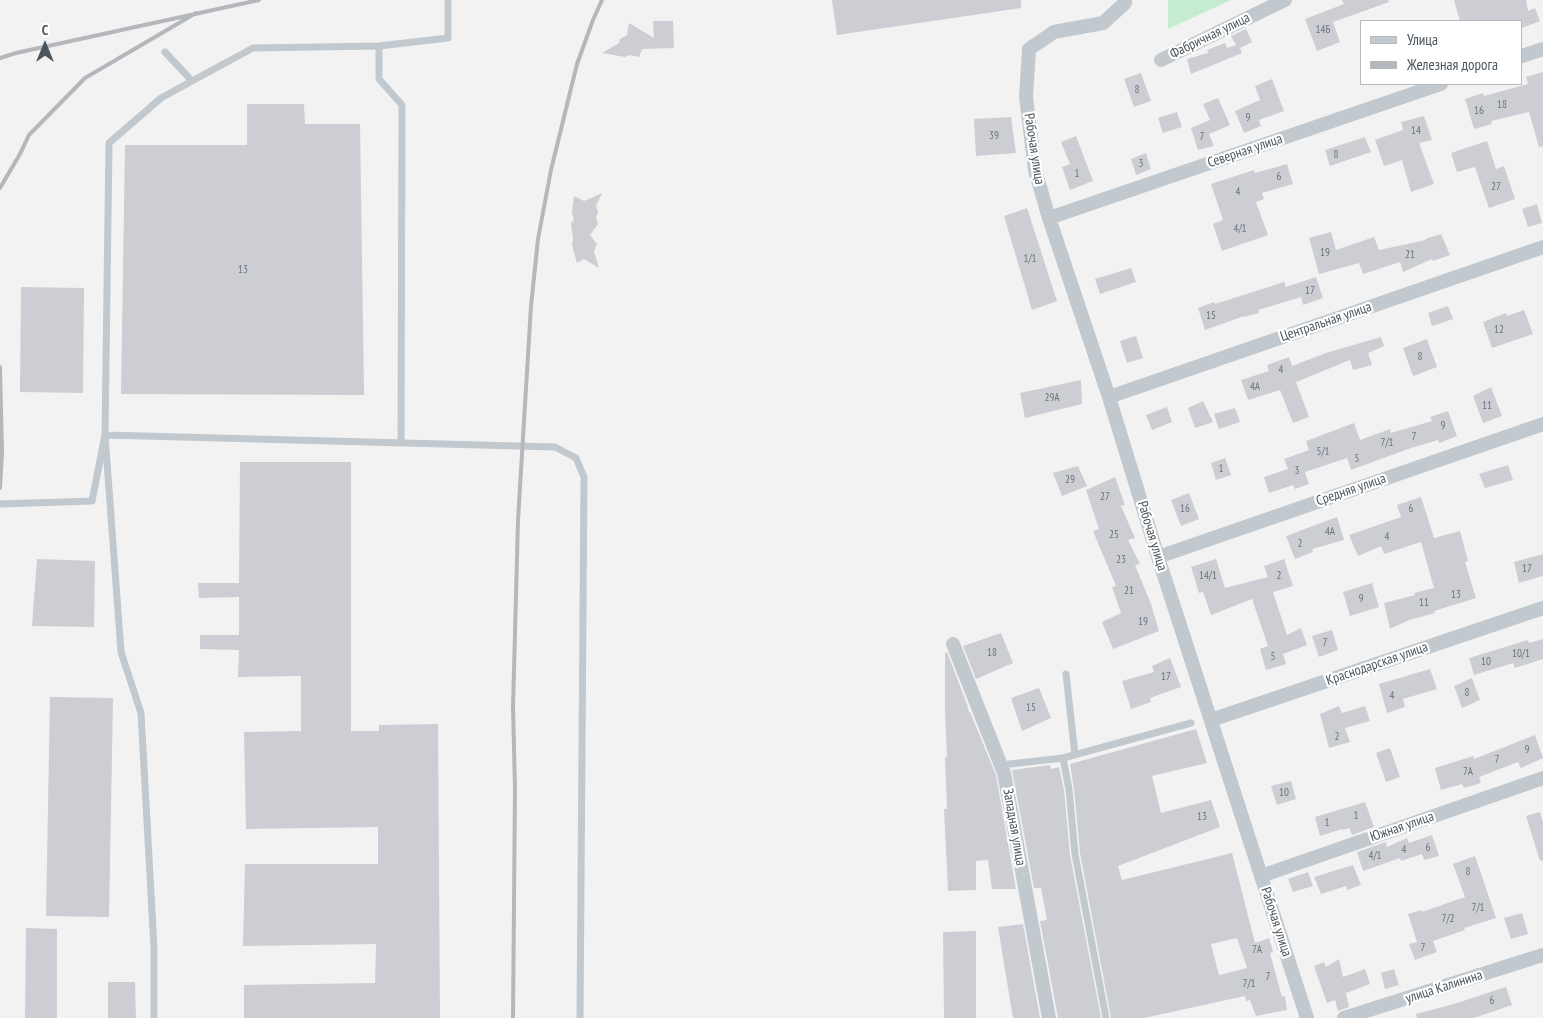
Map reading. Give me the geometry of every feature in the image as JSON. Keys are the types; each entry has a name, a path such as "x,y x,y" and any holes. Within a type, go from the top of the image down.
{"street":[{"name":"Рабочая улица","path":"1125,0 1103,23 1054,32 1029,49 1026,97 1035,170 1048,218 1109,397 1158,557 1307,1018"},
{"name":"Фабричная улица","path":"1161,60 1285,0"},
{"path":"1523,56 1543,49"},
{"name":"Северная улица","path":"1048,218 1438,85"},
{"name":"Центральная улица","path":"1109,397 1543,247"},
{"name":"Средняя улица","path":"1158,557 1543,424"},
{"name":"Краснодарская улица","path":"1211,720 1543,608"},
{"name":"Западная улица","path":"954,644 996,757 1001,765 1049,1018"},
{"name":"Южная улица","path":"1261,876 1543,778"},
{"name":"улица Калинина","path":"1344,1018 1543,955"}],"lane":[{"path":"154,1018 154,948 141,713 121,652 105,435 109,143 161,98 253,48 379,46 448,38 448,0"},
{"path":"379,46 378,79 402,105 401,443"},
{"path":"165,52 192,81"},
{"path":"105,435 555,447 576,458 584,477 580,1018"},
{"path":"0,504 92,502 105,435"},
{"path":"1066,674 1075,755"},
{"path":"1001,765 1063,758 1191,723"},
{"path":"1063,758 1069,789 1074,854 1106,1018"}],"green space":[{"path":"1168,0 1231,0 1168,29"}],"building":[{"path":"832,0 1021,0 1021,8 837,35"},
{"path":"1342,0 1388,0 1389,2 1333,22 1340,42 1317,51 1305,19 1344,4"},
{"path":"1454,0 1526,0 1528,11 1535,8 1540,21 1523,28 1523,20 1460,20"},
{"path":"653,21 673,21 674,48 642,49 639,57 629,55 625,57 602,53 619,43 620,39 627,35 629,23 654,38"},
{"path":"1246,29 1252,42 1240,48 1242,53 1191,74 1187,59 1208,53 1207,50 1225,43 1227,48 1236,45 1231,36"},
{"path":"1543,72 1543,146 1539,147 1529,112 1491,121 1492,124 1474,129 1465,99 1483,93 1484,96 1528,84 1526,77"},
{"path":"1141,73 1151,101 1134,107 1124,79"},
{"path":"1272,79 1284,111 1259,120 1261,126 1244,133 1235,111 1260,100 1255,86"},
{"path":"1218,98 1230,125 1209,134 1214,146 1198,150 1191,128 1210,120 1203,104"},
{"path":"247,104 304,104 305,124 360,124 364,395 121,394 125,145 247,145"},
{"path":"1177,112 1182,127 1163,133 1158,118"},
{"path":"1424,116 1432,140 1419,143 1434,184 1411,192 1402,160 1384,166 1375,140 1403,130 1401,122"},
{"path":"1011,117 1016,153 976,156 974,119"},
{"path":"1076,136 1093,181 1070,190 1062,167 1070,164 1061,142"},
{"path":"1365,137 1371,152 1330,166 1325,150"},
{"path":"1487,141 1496,169 1504,166 1515,199 1489,208 1475,167 1457,172 1451,153"},
{"path":"1146,153 1151,169 1136,175 1131,159"},
{"path":"1287,164 1293,184 1262,193 1264,199 1256,202 1268,235 1222,251 1213,224 1223,220 1211,184 1254,170 1255,173"},
{"path":"602,193 596,206 598,224 590,235 597,244 594,251 599,268 584,259 577,263 572,245 571,223 574,220 572,213 574,196 584,201"},
{"path":"1537,204 1542,223 1528,227 1522,209"},
{"path":"1027,208 1057,301 1032,310 1004,216"},
{"path":"1331,232 1336,250 1374,237 1379,250 1426,240 1441,234 1450,255 1433,261 1432,259 1403,272 1400,262 1363,274 1359,263 1319,274 1309,238"},
{"path":"1131,268 1136,282 1100,294 1095,279"},
{"path":"1316,277 1323,298 1303,305 1301,297 1258,310 1259,313 1244,316 1205,330 1198,308 1284,282 1286,287"},
{"path":"21,287 84,288 83,393 20,392"},
{"path":"1448,306 1453,319 1432,326 1428,313"},
{"path":"1524,310 1533,334 1492,348 1483,322 1506,313 1507,316"},
{"path":"1136,336 1143,358 1127,363 1120,341"},
{"path":"1381,337 1384,346 1368,353 1372,365 1353,370 1350,360 1296,382 1309,417 1293,423 1280,390 1248,400 1241,380 1269,371 1267,365 1289,357 1292,366 1326,353"},
{"path":"1427,339 1437,367 1413,376 1403,348"},
{"path":"1081,380 1082,404 1025,418 1020,393"},
{"path":"1491,387 1502,416 1483,423 1473,396"},
{"path":"1203,401 1213,422 1195,428 1188,408"},
{"path":"1167,407 1172,422 1152,430 1146,415"},
{"path":"1235,408 1240,422 1219,429 1214,414"},
{"path":"1448,411 1457,436 1439,443 1438,440 1408,449 1351,470 1347,458 1305,472 1309,484 1295,489 1293,485 1269,493 1264,477 1288,469 1284,459 1309,450 1306,441 1354,423 1360,440 1390,429 1391,433 1432,421 1430,417"},
{"path":"1225,458 1231,475 1216,480 1211,463"},
{"path":"240,462 351,462 351,731 379,731 379,725 438,724 440,1018 244,1018 244,985 375,983 376,944 243,946 245,864 378,864 378,827 246,829 244,732 301,731 301,676 238,677 239,650 200,649 200,635 239,635 239,597 199,598 198,583 239,583"},
{"path":"1508,465 1513,480 1485,488 1479,474"},
{"path":"1078,466 1087,486 1062,496 1053,473"},
{"path":"1115,477 1125,505 1121,506 1135,538 1128,540 1140,564 1135,565 1151,604 1159,631 1113,649 1102,622 1121,613 1112,587 1116,586 1093,531 1099,529 1086,490"},
{"path":"1189,493 1199,519 1181,526 1171,500"},
{"path":"1421,497 1434,538 1460,531 1468,561 1465,562 1476,598 1409,620 1390,629 1384,603 1434,588 1421,542 1384,554 1381,546 1358,556 1349,535 1401,517 1397,505"},
{"path":"1337,517 1344,540 1312,549 1313,552 1295,559 1286,536"},
{"path":"1543,554 1543,576 1519,583 1514,562"},
{"path":"37,559 95,561 94,627 32,626"},
{"path":"1216,559 1225,588 1268,577 1264,566 1284,559 1293,586 1273,592 1287,635 1301,628 1307,645 1283,654 1286,664 1266,670 1260,649 1268,646 1252,599 1211,615 1203,592 1199,593 1191,567"},
{"path":"1372,583 1379,607 1350,616 1343,592"},
{"path":"1332,630 1338,650 1319,657 1312,636"},
{"path":"1001,633 1013,663 976,679 963,646"},
{"path":"1543,639 1543,659 1515,668 1513,663 1474,675 1469,658 1528,640 1529,643"},
{"path":"947,652 969,712 996,775 1016,889 992,889 988,860 976,861 976,890 948,891 944,809 947,809 945,653"},
{"path":"1170,658 1181,687 1150,698 1151,702 1131,709 1122,681 1154,672 1152,666"},
{"path":"1430,669 1437,689 1403,699 1405,707 1387,713 1379,684"},
{"path":"1472,678 1480,700 1462,708 1454,686"},
{"path":"1039,688 1051,718 1022,731 1011,698"},
{"path":"50,697 113,698 109,917 46,916"},
{"path":"1339,706 1342,713 1365,706 1370,721 1345,728 1350,742 1329,748 1320,714"},
{"path":"1196,729 1207,763 1152,776 1161,813 1211,800 1220,827 1118,866 1122,880 1232,853 1255,943 1269,938 1273,952 1270,953 1282,997 1285,996 1287,1010 1256,1016 1250,1000 1246,1001 1245,996 1144,1018 1111,1018 1080,853 1070,764","holes":["1237,938 1247,968 1219,975 1211,944"]},
{"path":"1535,735 1543,758 1521,768 1518,762 1479,777 1481,783 1464,788 1462,784 1441,790 1435,768 1473,756 1474,759"},
{"path":"1390,748 1400,777 1386,782 1376,753"},
{"path":"1050,765 1051,769 1059,767 1064,790 1070,855 1101,1018 1058,1018 1040,921 1047,920 1041,888 1034,888 1012,770"},
{"path":"1291,781 1296,799 1277,805 1271,786"},
{"path":"1365,802 1374,827 1352,835 1349,828 1320,836 1315,817"},
{"path":"1540,812 1543,822 1543,860 1540,861 1526,816"},
{"path":"1432,835 1439,856 1424,860 1422,854 1401,861 1400,858 1363,871 1357,852 1386,842 1387,847 1407,838 1409,843"},
{"path":"1475,856 1496,918 1464,928 1465,930 1433,941 1437,952 1415,960 1409,944 1417,942 1408,914 1422,910 1422,912 1465,897 1453,864"},
{"path":"1353,865 1361,885 1347,890 1346,886 1321,894 1314,877"},
{"path":"1308,872 1313,886 1293,892 1288,879"},
{"path":"1522,913 1528,934 1511,939 1504,918"},
{"path":"1023,924 1040,1018 1013,1018 998,927"},
{"path":"26,928 57,929 57,1018 25,1018"},
{"path":"976,931 976,1018 944,1018 943,932"},
{"path":"1339,959 1343,977 1365,969 1370,984 1346,993 1349,1007 1338,1011 1335,1000 1327,1003 1314,966 1324,962 1326,967"},
{"path":"1394,969 1399,985 1385,989 1381,973"},
{"path":"108,982 135,982 136,1018 108,1018"},
{"path":"1506,987 1512,1005 1474,1018 1417,1018 1416,1014"}],"railway":[{"path":"0,58 259,0"},
{"path":"513,1018 515,789 513,707 518,520 531,306 538,239 551,170 577,64 602,0"},
{"path":"0,188 29,135 85,78 196,13"},
{"path":"0,367 2,453 0,488"}]}
